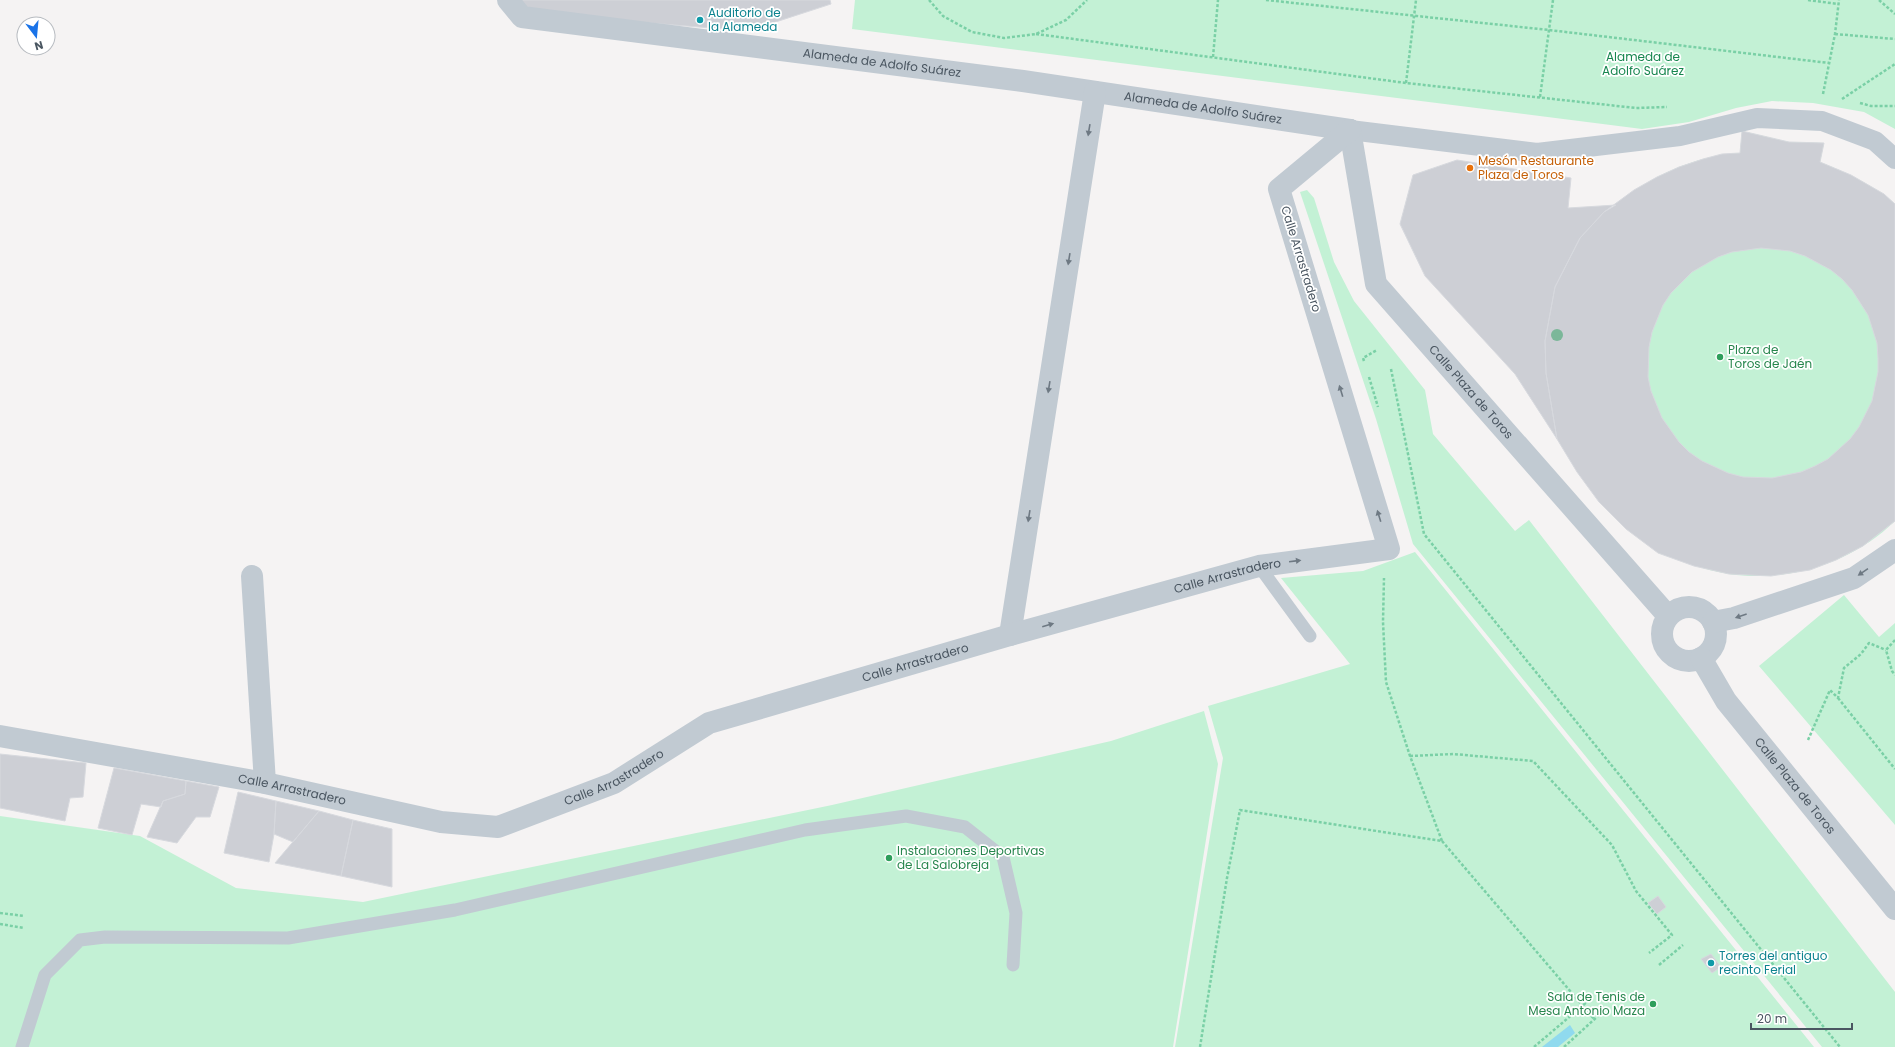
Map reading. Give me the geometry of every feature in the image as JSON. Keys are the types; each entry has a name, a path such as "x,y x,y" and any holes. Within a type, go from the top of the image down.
{"street":[{"name":"Alameda de Adolfo Suárez","path":"508,0 522,18 1095,92 1350,130 1537,153 1680,136 1757,118 1822,121 1875,141 1895,159"},
{"path":"1010,635 1095,92"},
{"name":"Calle Arrastradero","path":"0,736 265,783 441,822 498,827 614,783 709,723 1010,635 1259,566 1389,549 1279,189 1350,130"},
{"name":"Calle Plaza de Toros","path":"1350,130 1376,284 1668,616"},
{"path":"1713,622 1734,618 1854,578 1895,550"},
{"path":"252,576 265,783"},
{"path":"1684,608 1692,608 1708,615 1713,622 1715,640 1707,653 1701,658 1693,660 1680,659 1670,654 1665,647 1662,631 1668,616 1675,611 1684,608"},
{"name":"Calle Plaza de Toros","path":"1701,658 1726,701 1895,908"}],"lane":[{"path":"1259,566 1310,636"},
{"path":"22,1047 46,975 80,940 105,937 288,938 455,910 805,830 906,816 965,827 1003,857 1016,913 1013,965"}],"path":[{"path":"929,0 944,16 972,32 1004,38 1036,34 1406,83 1636,108 1672,107"},
{"path":"1036,34 1066,20 1087,0"},
{"path":"1213,57 1218,0"},
{"path":"1266,0 1549,30 1830,63"},
{"path":"1406,83 1416,0"},
{"path":"1540,98 1553,0"},
{"path":"1808,0 1838,4"},
{"path":"1829,97 1823,96 1835,34 1839,0"},
{"path":"1879,0 1895,14"},
{"path":"1835,34 1895,39"},
{"path":"1841,99 1895,64"},
{"path":"1835,98 1849,101"},
{"path":"1856,103 1872,106 1895,106"},
{"path":"1365,365 1363,358 1377,350"},
{"path":"1391,369 1424,534 1840,1047"},
{"path":"1367,372 1378,407"},
{"path":"1384,578 1383,629 1386,682 1410,756 1442,841 1594,1019"},
{"path":"1886,650 1895,640"},
{"path":"1838,698 1844,668 1861,654 1869,643 1886,650"},
{"path":"1886,650 1892,672 1895,675"},
{"path":"1808,740 1830,690 1895,769"},
{"path":"1410,756 1453,754 1533,761 1612,844 1636,891 1672,935 1649,953"},
{"path":"1200,1047 1227,878 1240,810 1442,841"},
{"path":"0,913 24,916"},
{"path":"0,924 24,928"},
{"path":"1659,965 1684,945"},
{"path":"1534,1047 1588,1001"},
{"path":"1564,1047 1599,1015"}],"green space":[{"name":"Alameda de Adolfo Suárez","path":"855,0 1895,0 1895,129 1864,112 1813,103 1772,101 1736,108 1689,122 1642,129 852,29"},
{"name":"Plaza de Toros de Jaén","path":"1742,131 1789,142 1824,143 1820,162 1859,180 1887,197 1895,204 1895,521 1878,536 1839,559 1818,567 1774,575 1751,576 1729,574 1693,565 1658,553 1616,205 1644,185 1674,169 1706,158 1740,153"},
{"path":"1307,190 1314,198 1334,262 1354,301 1425,390 1433,434 1515,531 1529,520 1895,992 1895,1047 1822,1047 1413,544 1376,419 1300,192"},
{"path":"1415,552 1814,1047 1175,1047 1223,758 1208,706 1350,664 1281,578 1363,571"},
{"path":"1844,595 1879,637 1895,623 1895,825 1759,666"},
{"name":"Instalaciones Deportivas de La Salobreja","path":"1204,711 1218,764 1173,1047 0,1047 0,816 140,836 236,888 363,902 832,805 1111,741"}],"water":[{"path":"1570,1025 1575,1033 1558,1047 1542,1047"}],"building":[{"name":"Auditorio de la Alameda","path":"517,0 830,0 831,4 748,31 527,13"},
{"name":"Plaza de Toros de Jaén","path":"1742,131 1789,142 1824,143 1820,162 1851,175 1884,194 1895,204 1895,521 1863,546 1836,560 1810,570 1771,576 1729,574 1694,566 1658,553 1626,529 1599,502 1577,472 1557,439 1546,373 1545,341 1555,287 1580,238 1604,212 1634,190 1657,177 1679,167 1703,159 1722,154 1740,153","holes":["1761,248 1790,251 1805,256 1831,270 1842,279 1852,290 1868,315 1877,343 1878,358 1878,372 1872,401 1859,427 1850,439 1828,459 1801,472 1772,478 1743,477 1728,473 1702,461 1689,452 1679,442 1662,418 1651,391 1648,377 1649,347 1652,332 1663,305 1671,293 1692,272 1718,257 1732,252"]},
{"path":"1457,160 1571,178 1568,208 1616,205 1604,212 1580,238 1555,287 1545,341 1546,373 1557,439 1515,374 1425,276 1400,224 1413,175"},
{"path":"0,754 86,763 83,797 70,798 65,821 0,808"},
{"path":"114,768 186,781 185,794 163,801 161,807 141,804 132,835 98,828"},
{"path":"186,781 219,787 210,817 196,817 177,843 147,837 163,801 185,794"},
{"path":"238,792 276,801 274,834 269,862 224,853"},
{"path":"276,801 319,811 293,842 274,834"},
{"path":"319,811 353,820 341,876 275,863"},
{"path":"353,820 392,829 392,887 341,876"},
{"path":"1658,896 1666,907 1657,914 1648,903"},
{"name":"Torres del antiguo recinto Ferial","path":"1711,954 1721,967 1712,973 1701,959"}],"place":[{"name":"Auditorio de la Alameda","path":"700,20"},
{"name":"Mesón Restaurante Plaza de Toros","path":"1470,168"},
{"name":"Plaza de Toros de Jaén","path":"1720,357"},
{"name":"Instalaciones Deportivas de La Salobreja","path":"889,858"},
{"name":"Torres del antiguo recinto Ferial","path":"1711,963"},
{"name":"Sala de Tenis de Mesa Antonio Maza","path":"1653,1004"}]}
